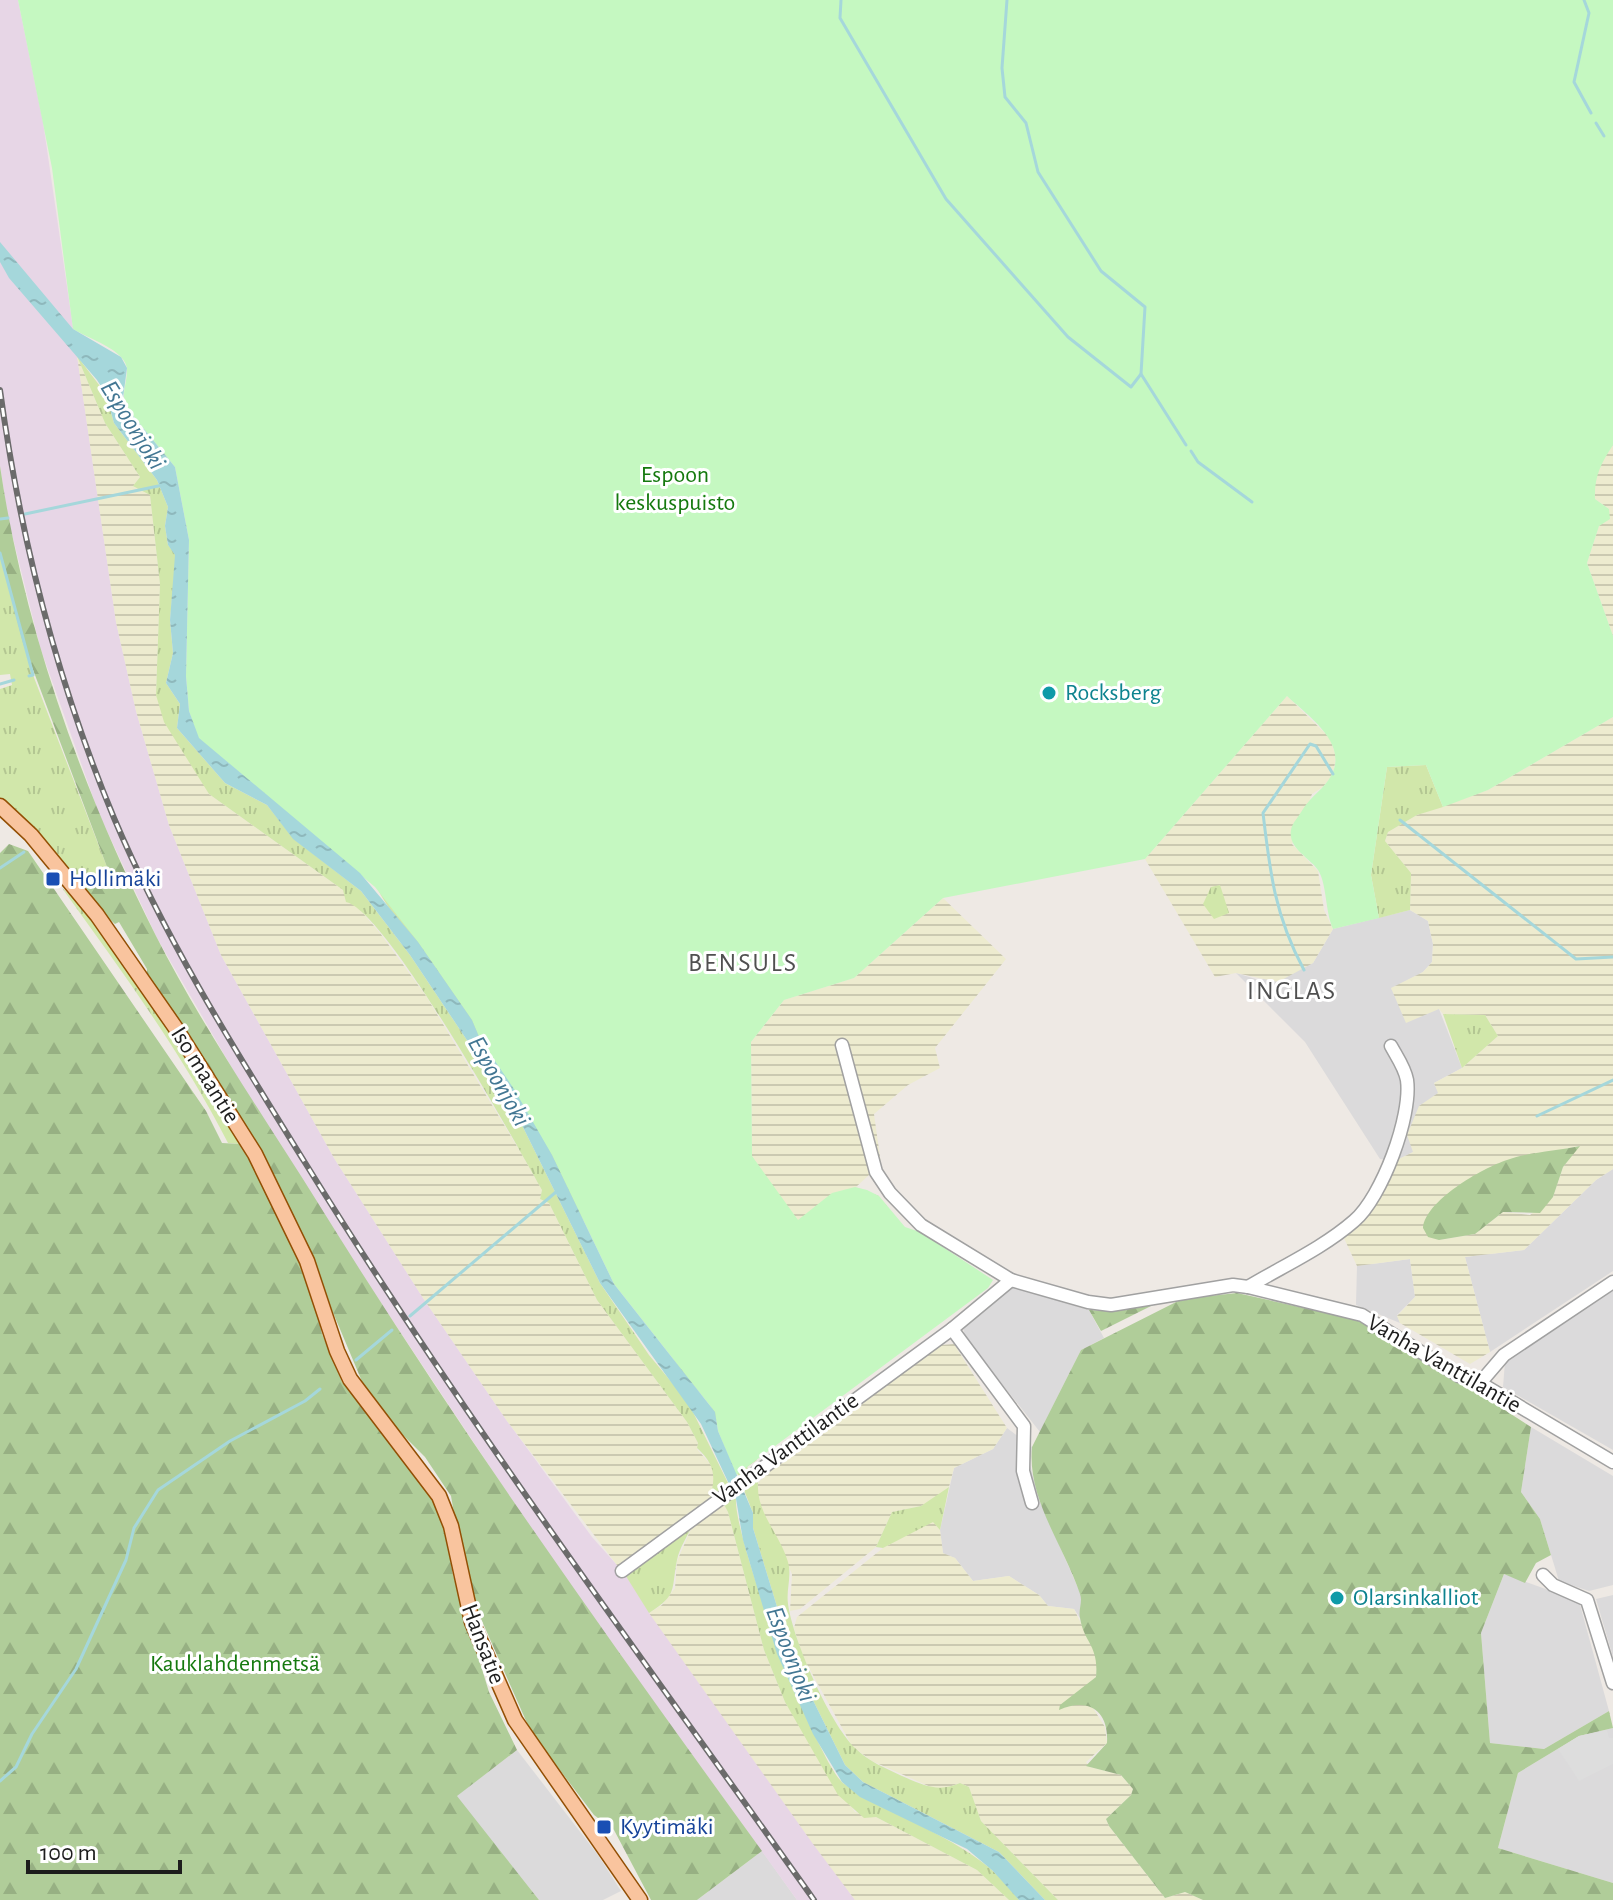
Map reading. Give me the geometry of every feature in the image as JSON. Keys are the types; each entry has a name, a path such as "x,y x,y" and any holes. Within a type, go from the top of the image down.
{"main road":[{"name":"Iso maantie","path":"0,806 31,835 97,915 175,1027 255,1154 307,1261 337,1351 350,1379"},
{"name":"Hansatie","path":"350,1379 439,1496 451,1526 472,1622 515,1720 640,1900"}],"street":[{"path":"842,1045 876,1172 890,1193 921,1225 1011,1280"},
{"path":"1248,1287 1333,1237 1354,1221 1370,1202 1403,1126 1408,1098 1407,1076 1391,1046"},
{"name":"Vanha Vanttilantie","path":"622,1571 952,1329 1011,1280 1088,1302 1111,1305 1233,1285 1362,1315 1459,1376 1480,1383 1613,1462"},
{"path":"1480,1383 1504,1355 1613,1282"},
{"path":"952,1329 1024,1426 1023,1471 1032,1503"},
{"path":"1543,1575 1553,1585 1587,1600 1613,1683"}],"shaded area":[{"path":"0,0 18,0 43,122 116,622 136,711 169,825 221,955 334,1158 423,1298 507,1421 592,1537 624,1573 855,1900 797,1900 562,1575 353,1261 240,1082 157,938 99,814 40,647 8,518 0,466"},
{"path":"77,356 105,423 140,477 134,485 150,494 160,584 156,695 209,794 343,890 380,933 426,996 521,1153 542,1190 540,1199 549,1203 597,1300 687,1422 698,1443 697,1449 711,1465 716,1477 709,1501 620,1569 507,1421 423,1298 334,1158 221,955 169,825 136,711 116,622"},
{"path":"1613,445 1613,636 1587,563 1599,526 1609,509 1595,499 1594,485 1600,464"},
{"path":"1287,696 1330,738 1336,757 1333,774 1323,787 1312,794 1292,844 1318,871 1324,910 1333,929 1313,963 1278,982 1236,973 1215,977 1145,859"},
{"path":"1613,717 1613,1169 1596,1180 1524,1250 1465,1257 1490,1352 1470,1364 1400,1323 1397,1316 1415,1297 1410,1259 1357,1266 1343,1236 1371,1211 1395,1161 1413,1152 1407,1135 1419,1106 1438,1093 1434,1083 1462,1068 1498,1036 1485,1015 1443,1014 1439,1009 1406,1023 1391,988 1423,972 1432,962 1433,944 1428,921 1410,910 1411,873 1385,841 1388,832 1417,815 1488,790","holes":["1579,1146 1563,1167 1553,1197 1530,1215 1503,1212 1475,1234 1439,1240 1553,1152"]},
{"name":"BENSULS","path":"943,898 1006,959 935,1048 940,1068 908,1085 874,1114 881,1164 856,1187 879,1196 891,1211 797,1221 752,1157 751,1042 784,1000 854,978"},
{"path":"1410,910 1428,921 1433,944 1432,962 1423,972 1391,989 1439,1009 1462,1068 1434,1083 1439,1093 1413,1152 1395,1161 1380,1159 1305,1042 1236,973 1259,980 1313,963 1333,929"},
{"path":"1613,1169 1613,1271 1490,1352 1465,1257 1524,1250 1596,1180"},
{"path":"1410,1259 1415,1297 1397,1315 1400,1323 1356,1305 1357,1266"},
{"path":"1013,1287 1089,1310 1104,1338 1081,1350 1040,1432 965,1337 963,1327"},
{"path":"1613,1288 1613,1450 1503,1387 1505,1362"},
{"path":"954,1344 1007,1428 993,1449 954,1468 949,1487 934,1499 921,1506 892,1512 876,1547 800,1609 790,1611 792,1574 763,1512 757,1495 758,1483 769,1471 941,1345"},
{"path":"1531,1427 1613,1476 1613,1585 1589,1591 1559,1581 1540,1519 1521,1492"},
{"path":"1007,1428 1032,1447 1030,1465 1040,1501 1082,1597 1080,1618 1074,1609 1048,1606 1039,1595 1009,1576 973,1581 955,1558 943,1554 940,1530 954,1468 993,1449"},
{"path":"721,1498 728,1512 764,1650 785,1702 855,1812 876,1817 977,1870 1009,1900 855,1900 813,1844 649,1613 662,1605 675,1588 677,1561 695,1520"},
{"path":"933,1521 940,1530 943,1553 955,1558 973,1581 1009,1576 1039,1595 1048,1606 1074,1609 1098,1658 1096,1677 1059,1709 1081,1703 1093,1708 1105,1727 1107,1743 1086,1762 1090,1767 1121,1775 1133,1789 1131,1795 1106,1819 1109,1826 1165,1898 1185,1892 1203,1900 1058,1900 981,1821 969,1787 960,1783 943,1789 933,1788 872,1761 852,1746 803,1657 794,1628 797,1617 883,1548"},
{"path":"1504,1574 1579,1601 1609,1711 1544,1749 1490,1743 1481,1633"},
{"path":"1613,1595 1613,1657 1596,1599"},
{"path":"1613,1728 1613,1883 1498,1848 1518,1773 1579,1736"},
{"path":"1607,1730 1609,1738 1613,1738 1613,1764 1579,1781 1558,1749 1579,1736"},
{"path":"517,1750 598,1855 621,1891 603,1900 539,1900 456,1796"},
{"path":"762,1851 797,1900 697,1900"}],"green space":[{"name":"Espoon keskuspuisto","path":"18,0 1613,0 1613,445 1599,470 1595,491 1595,499 1609,509 1610,519 1599,526 1587,563 1613,636 1613,717 1488,790 1443,807 1426,765 1387,767 1371,875 1379,918 1333,929 1321,876 1296,848 1291,837 1296,819 1331,776 1335,752 1324,731 1287,696 1145,859 943,898 854,978 784,1000 751,1042 752,1156 798,1220 832,1193 855,1187 867,1190 879,1196 905,1227 920,1232 993,1280 988,1288 736,1475 718,1431 715,1412 614,1284 552,1155 480,1039 472,1020 418,942 375,887 198,738 189,711 186,676 189,540 175,467 126,407 127,370 121,356 73,329 52,168"},
{"path":"77,356 106,394 114,423 157,480 168,507 165,526 168,545 176,555 170,620 173,653 166,683 180,704 177,728 225,783 267,805 294,839 361,891 410,955 517,1115 600,1283 649,1355 688,1402 729,1485 709,1501 713,1472 708,1460 697,1448 698,1443 687,1422 597,1300 549,1203 540,1199 542,1190 528,1165 419,985 365,915 346,902 343,890 209,794 164,722 156,695 160,584 150,495 133,486 140,477 105,423"},
{"path":"0,466 24,588 59,707 104,823 174,970 234,1071 424,1369 590,1612 762,1851 697,1900 651,1900 614,1830 594,1815 531,1732 467,1587 451,1496 425,1457 380,1412 366,1391 285,1198 147,974 119,922 115,924 93,904 67,870 103,884 107,867 23,643 0,553"},
{"path":"0,553 33,675 107,867 104,884 90,882 61,864 0,799 0,689 12,685 10,674 0,675"},
{"path":"1426,765 1443,807 1417,815 1388,832 1385,841 1411,873 1410,910 1379,918 1371,875 1387,767"},
{"path":"314,773 757,1460 747,1467 758,1483 761,1504 788,1562 791,1619 814,1680 834,1720 855,1748 889,1770 931,1787 960,1783 969,1787 981,1821 1058,1900 1045,1900 999,1852 863,1782 845,1765 789,1646 753,1528 753,1513 710,1404 682,1372 575,1207 382,897"},
{"name":"Kauklahdenmetsä","path":"9,844 28,851 206,1111 222,1143 240,1144 275,1206 312,1292 322,1334 342,1382 428,1483 444,1524 453,1575 489,1692 517,1750 457,1796 539,1900 0,1900 0,853"},
{"path":"1220,885 1229,913 1214,919 1203,904 1211,887"},
{"path":"62,888 77,901 130,969 240,1144 228,1143 171,1044"},
{"path":"1443,1014 1485,1015 1498,1036 1462,1068"},
{"path":"1580,1146 1563,1167 1553,1197 1540,1213 1503,1212 1475,1234 1439,1240 1428,1237 1423,1228 1433,1207 1470,1178 1516,1157"},
{"path":"1237,1293 1362,1321 1531,1427 1521,1492 1540,1519 1551,1555 1536,1563 1525,1583 1504,1574 1481,1633 1490,1743 1544,1749 1609,1711 1613,1728 1579,1736 1518,1773 1498,1848 1613,1883 1613,1900 1203,1900 1185,1892 1165,1898 1109,1826 1106,1819 1131,1795 1133,1789 1121,1775 1086,1766 1107,1743 1104,1722 1095,1709 1079,1705 1059,1710 1060,1705 1096,1677 1096,1666 1080,1618 1080,1594 1035,1485 1032,1447 1081,1350 1182,1299"},
{"path":"1157,1303 1101,1331 1089,1310 1110,1311"},
{"path":"949,1487 940,1530 933,1522 883,1548 876,1547 892,1512 921,1506"},
{"path":"732,1495 736,1499 739,1521 761,1599 796,1693 814,1734 843,1783 972,1855 1005,1883 1019,1900 1009,1900 977,1870 876,1817 864,1818 838,1795 785,1702 764,1650 728,1512 721,1499"},
{"path":"695,1520 678,1555 672,1591 649,1613 624,1573"}],"water":[{"name":"Espoonjoki","path":"0,242 73,329 121,357 127,368 123,398 126,407 175,467 189,540 186,676 189,711 199,738 360,873 418,942 472,1020 480,1039 514,1089 552,1155 614,1284 715,1412 718,1431 753,1513 753,1528 789,1646 845,1765 863,1782 999,1852 1045,1900 1019,1900 993,1871 967,1849 860,1797 842,1782 813,1734 777,1654 743,1540 736,1499 701,1424 600,1283 517,1115 410,955 361,891 293,839 267,805 225,783 177,728 180,704 166,683 173,653 170,620 175,555 168,545 165,526 168,507 157,480 114,423 106,394 97,380 9,278 0,262"}],"waterway":[{"path":"841,0 840,18 946,199 1068,337 1131,387 1141,374 1145,307 1101,271 1038,172 1026,123 1005,97 1002,68 1007,0"},
{"path":"1584,0 1589,13 1574,82 1591,113"},
{"path":"1596,123 1604,136"},
{"path":"1141,374 1186,445"},
{"path":"1191,451 1198,462 1252,502"},
{"path":"25,514 163,485"},
{"path":"0,519 8,518"},
{"path":"0,553 33,675 29,676"},
{"path":"0,684 14,680"},
{"path":"1304,970 1286,931 1275,894 1263,813 1310,744 1316,746 1333,774"},
{"path":"1400,820 1576,959 1613,957"},
{"path":"0,868 24,852"},
{"path":"1537,1116 1613,1080"},
{"path":"410,1316 556,1192"},
{"path":"356,1360 392,1330"},
{"path":"0,1781 16,1767 32,1734 76,1669 126,1560 134,1528 158,1490 230,1441 305,1401 320,1389"}],"railway":[{"path":"0,390 18,500 58,661 114,818 178,950 278,1119 426,1350 553,1535 814,1900"}],"place":[{"name":"Rocksberg","path":"1049,693"},
{"name":"Hollimäki","path":"53,879"},
{"name":"Olarsinkalliot","path":"1337,1598"},
{"name":"Kyytimäki","path":"604,1827"}],"district":[{"name":"BENSULS","path":"743,963"},
{"name":"INGLAS","path":"1292,991"}]}
